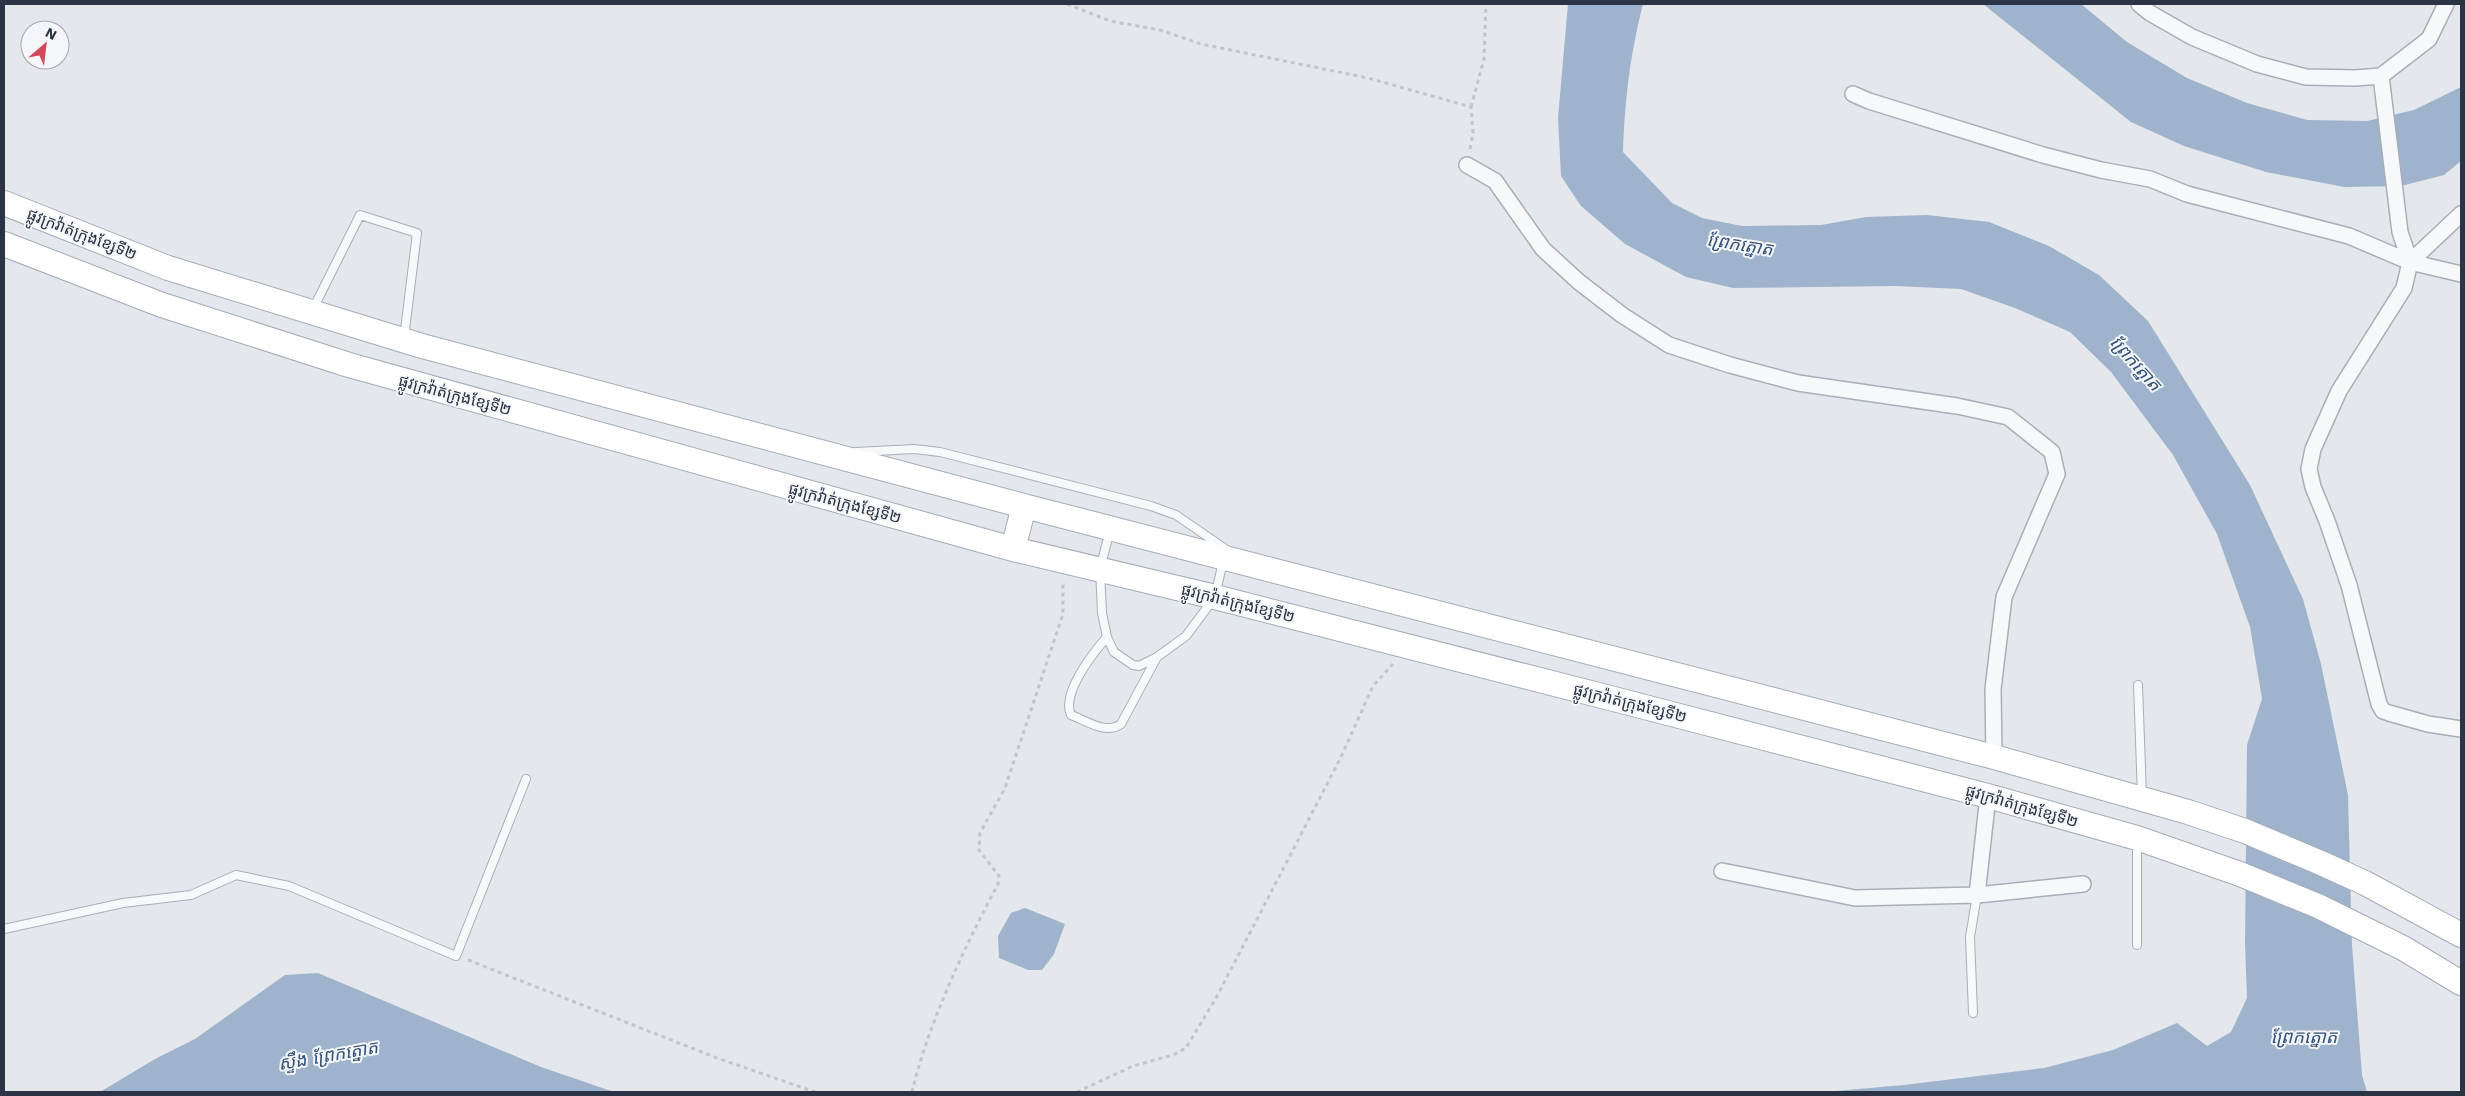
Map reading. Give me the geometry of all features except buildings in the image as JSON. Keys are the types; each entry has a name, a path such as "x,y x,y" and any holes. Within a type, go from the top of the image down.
{"main road":[{"name":"ផ្លូវក្រវ៉ាត់ក្រុងខ្សែទី២","path":"4,203 168,268 404,340 1110,529 1248,563 1994,757 2188,812 2245,831 2306,856 2365,883 2457,932"},
{"name":"ផ្លូវក្រវ៉ាត់ក្រុងខ្សែទី២","path":"4,244 162,305 349,365 1013,549 1216,596 1988,796 2137,838 2318,906 2435,967 2461,983"},
{"path":"1013,549 1024,506"},
{"path":"1610,698 1619,661"}],"street":[{"path":"2139,4 2150,13 2192,37 2257,64 2306,77 2355,78 2382,76 2429,39 2446,4"},
{"path":"2382,76 2400,232 2410,262 2404,288 2340,391 2313,449 2309,469 2313,488 2349,585 2379,704 2383,711 2428,724 2461,729"},
{"path":"1853,94 1869,101 2043,155 2101,170 2150,179 2187,194 2348,236 2410,262 2461,274"},
{"path":"1467,165 1495,181 1543,249 1579,282 1622,315 1669,345 1730,365 1798,383 1957,406 2008,417 2052,452 2057,474 2004,597 1993,689 1994,757"},
{"path":"2410,262 2461,214"},
{"path":"1977,895 1988,796"},
{"path":"1722,871 1855,898 1977,895 2083,884"}],"lane":[{"path":"312,312 360,215 417,233 404,340"},
{"path":"828,454 914,448 940,452 1152,506 1176,515 1248,563"},
{"path":"1110,529 1100,569 1102,614 1107,637 1114,652 1132,665 1139,666 1157,657 1186,636 1216,596 1223,557"},
{"path":"1107,637 1084,665 1069,703 1071,715 1107,729 1115,728 1121,724 1157,657"},
{"path":"2138,686 2142,799"},
{"path":"4,929 123,902 191,895 236,875 289,886 456,956 526,779"},
{"path":"2137,838 2137,945"},
{"path":"1973,1013 1970,937 1977,895"}],"path":[{"path":"1067,4 1110,21 1160,30 1201,44 1368,78 1472,107"},
{"path":"1467,165 1472,133 1472,107 1484,59 1486,4"},
{"path":"912,1092 923,1051 973,930 998,884 999,876 979,850 980,833 1005,788 1063,614 1063,561"},
{"path":"1077,1092 1133,1066 1173,1056 1186,1048 1216,998 1319,799 1372,686 1409,647"},
{"path":"456,956 716,1058 815,1092"}],"water":[{"name":"ព្រែកត្នោត","path":"1568,4 1643,4 1629,77 1623,152 1672,203 1702,218 1742,226 1821,225 1866,217 1927,215 1989,222 2049,246 2099,275 2148,321 2250,485 2303,599 2321,664 2348,795 2352,945 2362,1075 2367,1092 1824,1092 1904,1085 2044,1068 2113,1050 2177,1023 2207,1046 2231,1032 2247,998 2245,943 2247,745 2262,699 2250,627 2217,534 2173,455 2111,372 2070,332 2015,308 1961,289 1895,286 1733,288 1686,277 1625,244 1581,206 1561,176 1558,118"},
{"path":"1983,4 2081,4 2127,42 2187,78 2247,103 2307,120 2367,121 2414,110 2461,87 2461,161 2444,175 2401,186 2344,187 2266,172 2184,146 2131,122"},
{"path":"1025,908 1065,924 1054,954 1042,970 1028,970 999,958 998,936 1011,913"},
{"name":"ស្ទឹង ព្រែកត្នោត","path":"318,973 541,1067 614,1092 100,1092 155,1059 195,1039 285,975"}]}
